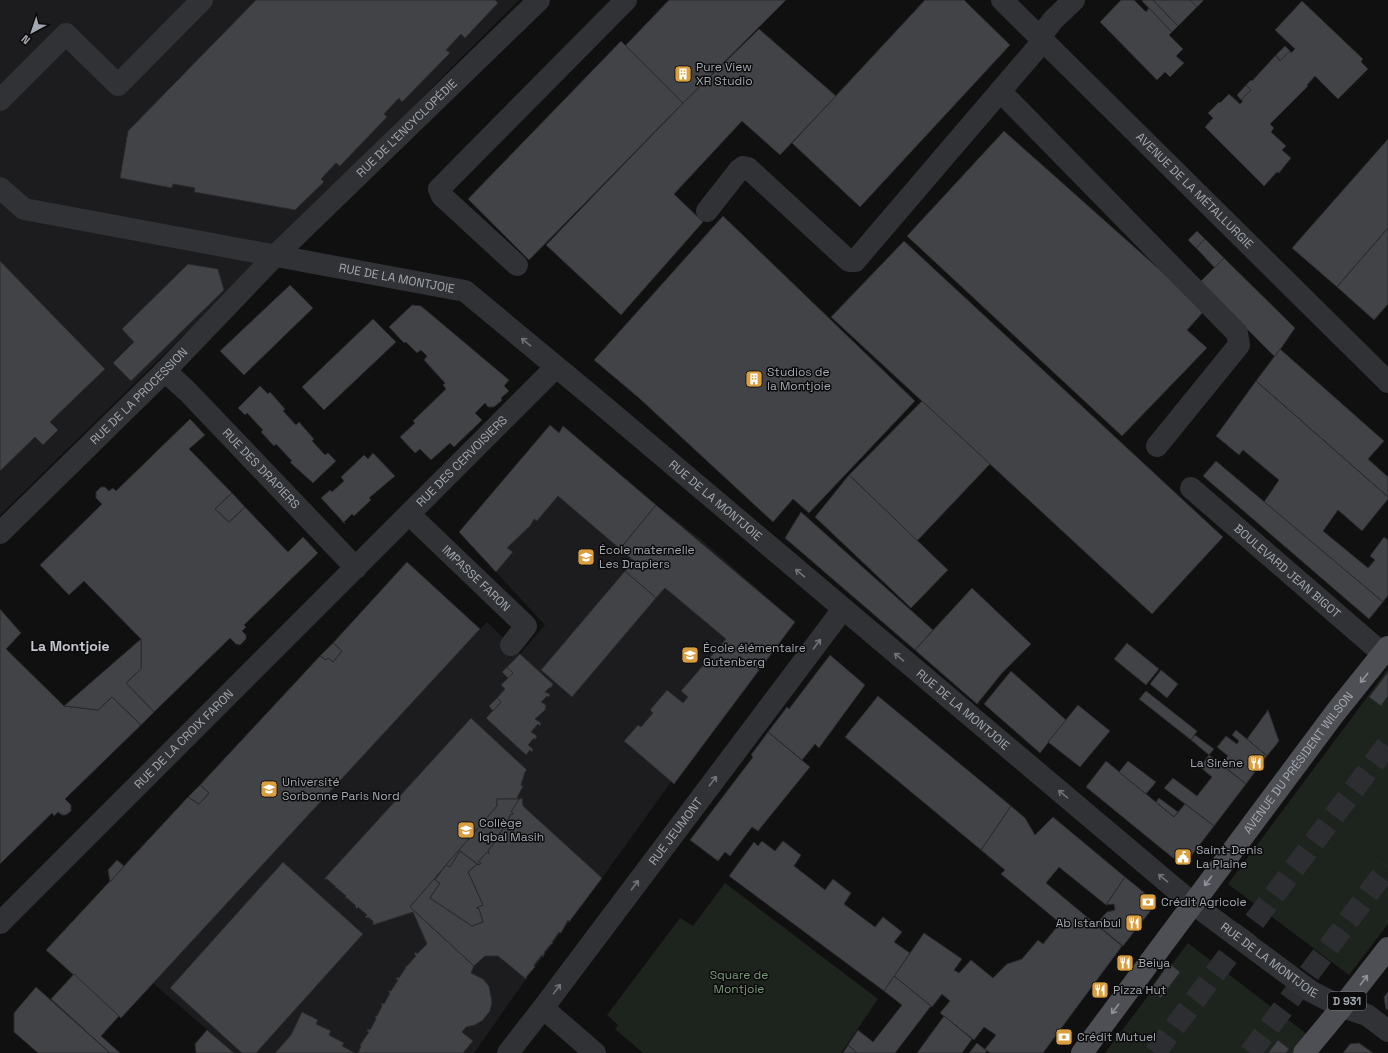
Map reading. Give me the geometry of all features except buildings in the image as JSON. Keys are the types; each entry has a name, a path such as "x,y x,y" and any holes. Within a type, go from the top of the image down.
{"main road":[{"name":"AVENUE DU PRÉSIDENT WILSON","path":"1082,1053 1178,926 1192,903 1335,713 1385,651"},
{"name":"D 931","path":"1304,1053 1388,948"}],"street":[{"path":"3,90 66,34 118,85 202,0"},
{"name":"RUE DE L'ENCYCLOPÉDIE","path":"275,256 539,0"},
{"path":"517,265 442,196 439,189 626,0"},
{"name":"AVENUE DE LA MÉTALLURGIE","path":"1002,0 1387,380"},
{"path":"707,211 740,170 744,167 748,168 849,261 855,261 1000,90 1041,39 1053,20 1074,0"},
{"path":"1000,90 1237,333 1239,345 1158,446"},
{"name":"RUE DE LA MONTJOIE","path":"0,188 24,209 465,291 1192,903 1312,992 1342,1007 1367,1015 1388,1031"},
{"name":"RUE DE LA PROCESSION","path":"0,533 165,371 275,256"},
{"name":"RUE DES CERVOISIERS","path":"361,561 556,367"},
{"name":"RUE DES DRAPIERS","path":"165,371 361,561"},
{"name":"BOULEVARD JEAN BIGOT","path":"1191,488 1385,651"},
{"name":"IMPASSE FARON","path":"409,514 526,626 511,645"},
{"name":"RUE DE LA CROIX FARON","path":"0,923 361,561"},
{"name":"RUE JEUMONT","path":"508,1053 842,609"},
{"path":"543,1008 596,1053"}],"shaded area":[{"path":"0,0 519,0 234,286 0,515"},
{"path":"550,425 559,432 563,426 656,505 703,541 795,622 778,646 674,784 671,782 602,878 526,979 474,1053 234,1053 153,983 121,1018 74,974 342,651 333,643 407,562 480,629 487,622 520,654 545,625 459,532"}],"green space":[{"path":"1388,669 1388,924 1349,975 1228,884"},
{"name":"Square de Montjoie","path":"725,883 878,999 841,1053 643,1053 615,1029 618,1025 607,1015 680,918 693,926"},
{"path":"1188,943 1308,1035 1295,1053 1105,1053"}],"tunnel":[{"path":"1155,1053 1388,744"},
{"path":"1250,1053 1388,867"}],"place":[{"name":"Pure View XR Studio","path":"683,74"},
{"name":"Studios de la Montjoie","path":"754,379"},
{"name":"École maternelle Les Drapiers","path":"586,557"},
{"name":"École élémentaire Gutenberg","path":"690,655"},
{"name":"La Sirène","path":"1256,763"},
{"name":"Université Sorbonne Paris Nord","path":"269,789"},
{"name":"Collège Iqbal Masih","path":"466,830"},
{"name":"Saint-Denis La Plaine","path":"1183,857"},
{"name":"Crédit Agricole","path":"1148,902"},
{"name":"Ab Istanbul","path":"1134,923"},
{"name":"Beiya","path":"1125,963"},
{"name":"Pizza Hut","path":"1100,990"},
{"name":"Crédit Mutuel","path":"1064,1037"}],"district":[{"name":"La Montjoie","path":"70,646"}]}
